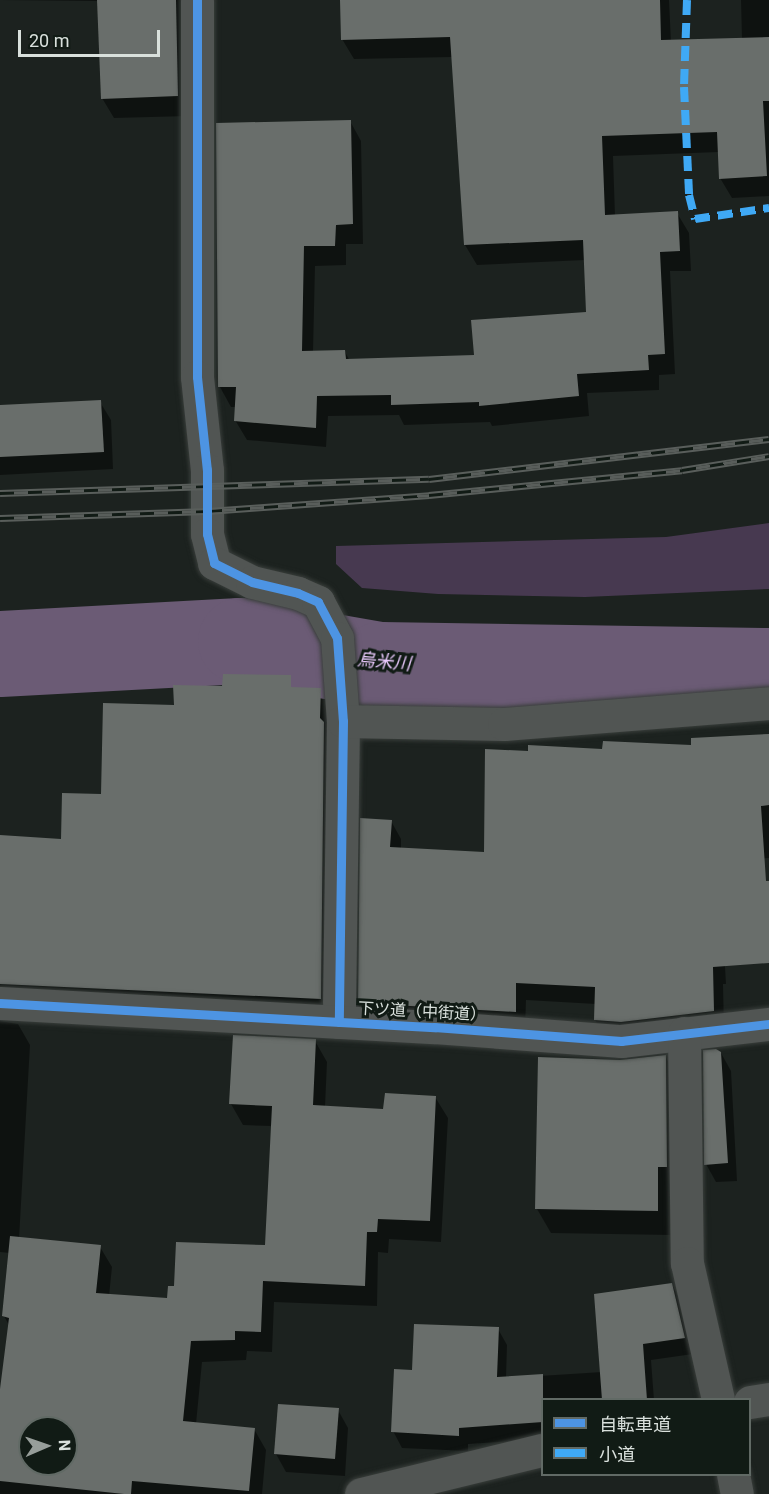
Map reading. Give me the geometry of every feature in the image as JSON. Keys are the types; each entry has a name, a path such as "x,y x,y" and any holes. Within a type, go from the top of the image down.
{"street":[{"path":"197,0 197,377 207,470 207,534 214,563 252,582 298,593 318,602 337,638 343,721 339,1022"},
{"path":"343,721 504,724 769,703"},
{"name":"下ツ道（中街道）","path":"0,1004 339,1022 621,1041 769,1023"},
{"path":"684,1033 687,1263 718,1398"},
{"path":"751,1402 769,1399"},
{"path":"361,1494 541,1450"},
{"path":"733,1476 737,1494"}],"shaded area":[{"path":"769,523 769,589 585,597 438,594 362,588 336,564 336,546 666,537"}],"building":[{"path":"97,0 176,0 178,96 101,99"},
{"path":"340,0 660,0 661,40 769,37 769,101 763,101 767,176 719,179 717,132 602,136 605,215 678,211 680,251 660,252 665,354 648,355 649,370 577,374 579,396 479,406 479,402 391,405 391,395 317,396 316,428 234,421 236,387 218,387 216,123 351,120 353,224 336,225 335,246 304,246 302,351 345,350 346,359 474,355 471,320 586,312 583,240 464,245 450,37 341,40"},
{"path":"101,400 104,452 0,457 0,405"},
{"path":"223,674 291,675 291,687 321,688 320,718 324,722 321,999 0,984 0,835 61,839 62,793 101,794 103,703 174,705 173,685 222,686"},
{"path":"769,734 769,805 761,806 766,881 769,881 769,963 713,967 714,1011 621,1022 594,1020 595,987 516,983 516,1012 358,1003 360,818 392,820 390,847 484,852 485,749 528,751 528,745 602,749 603,741 691,745 691,738"},
{"path":"233,1035 316,1039 313,1105 383,1109 385,1093 436,1096 430,1221 378,1219 377,1232 367,1232 365,1286 263,1281 261,1332 235,1331 235,1340 191,1341 183,1421 255,1428 249,1491 132,1481 131,1494 124,1494 0,1481 0,1389 9,1318 2,1316 10,1236 101,1245 96,1293 167,1298 168,1286 174,1286 176,1242 265,1245 272,1106 229,1104"},
{"path":"716,1049 721,1052 728,1163 704,1165 703,1050"},
{"path":"666,1055 667,1167 658,1167 658,1211 535,1209 538,1057 620,1060"},
{"path":"672,1283 685,1338 643,1344 647,1398 602,1398 594,1294"},
{"path":"414,1324 499,1327 497,1377 543,1374 541,1422 459,1428 459,1436 391,1432 394,1369 412,1370"},
{"path":"278,1404 339,1408 335,1459 274,1454"}],"waterway":[{"name":"烏米川","path":"0,654 241,641 380,665 769,671"}],"railway":[{"path":"0,493 429,479 769,439"},
{"path":"0,518 208,511 429,495 682,470 769,456"}],"marked path":[{"path":"687,0 684,87 689,195 695,219 769,208"}],"cycle path":[{"path":"197,0 197,377 207,470 207,534 214,563 252,582 298,593 318,602 337,638 343,721 339,1022"},
{"path":"0,1003 434,1027 621,1041 769,1024"}]}
